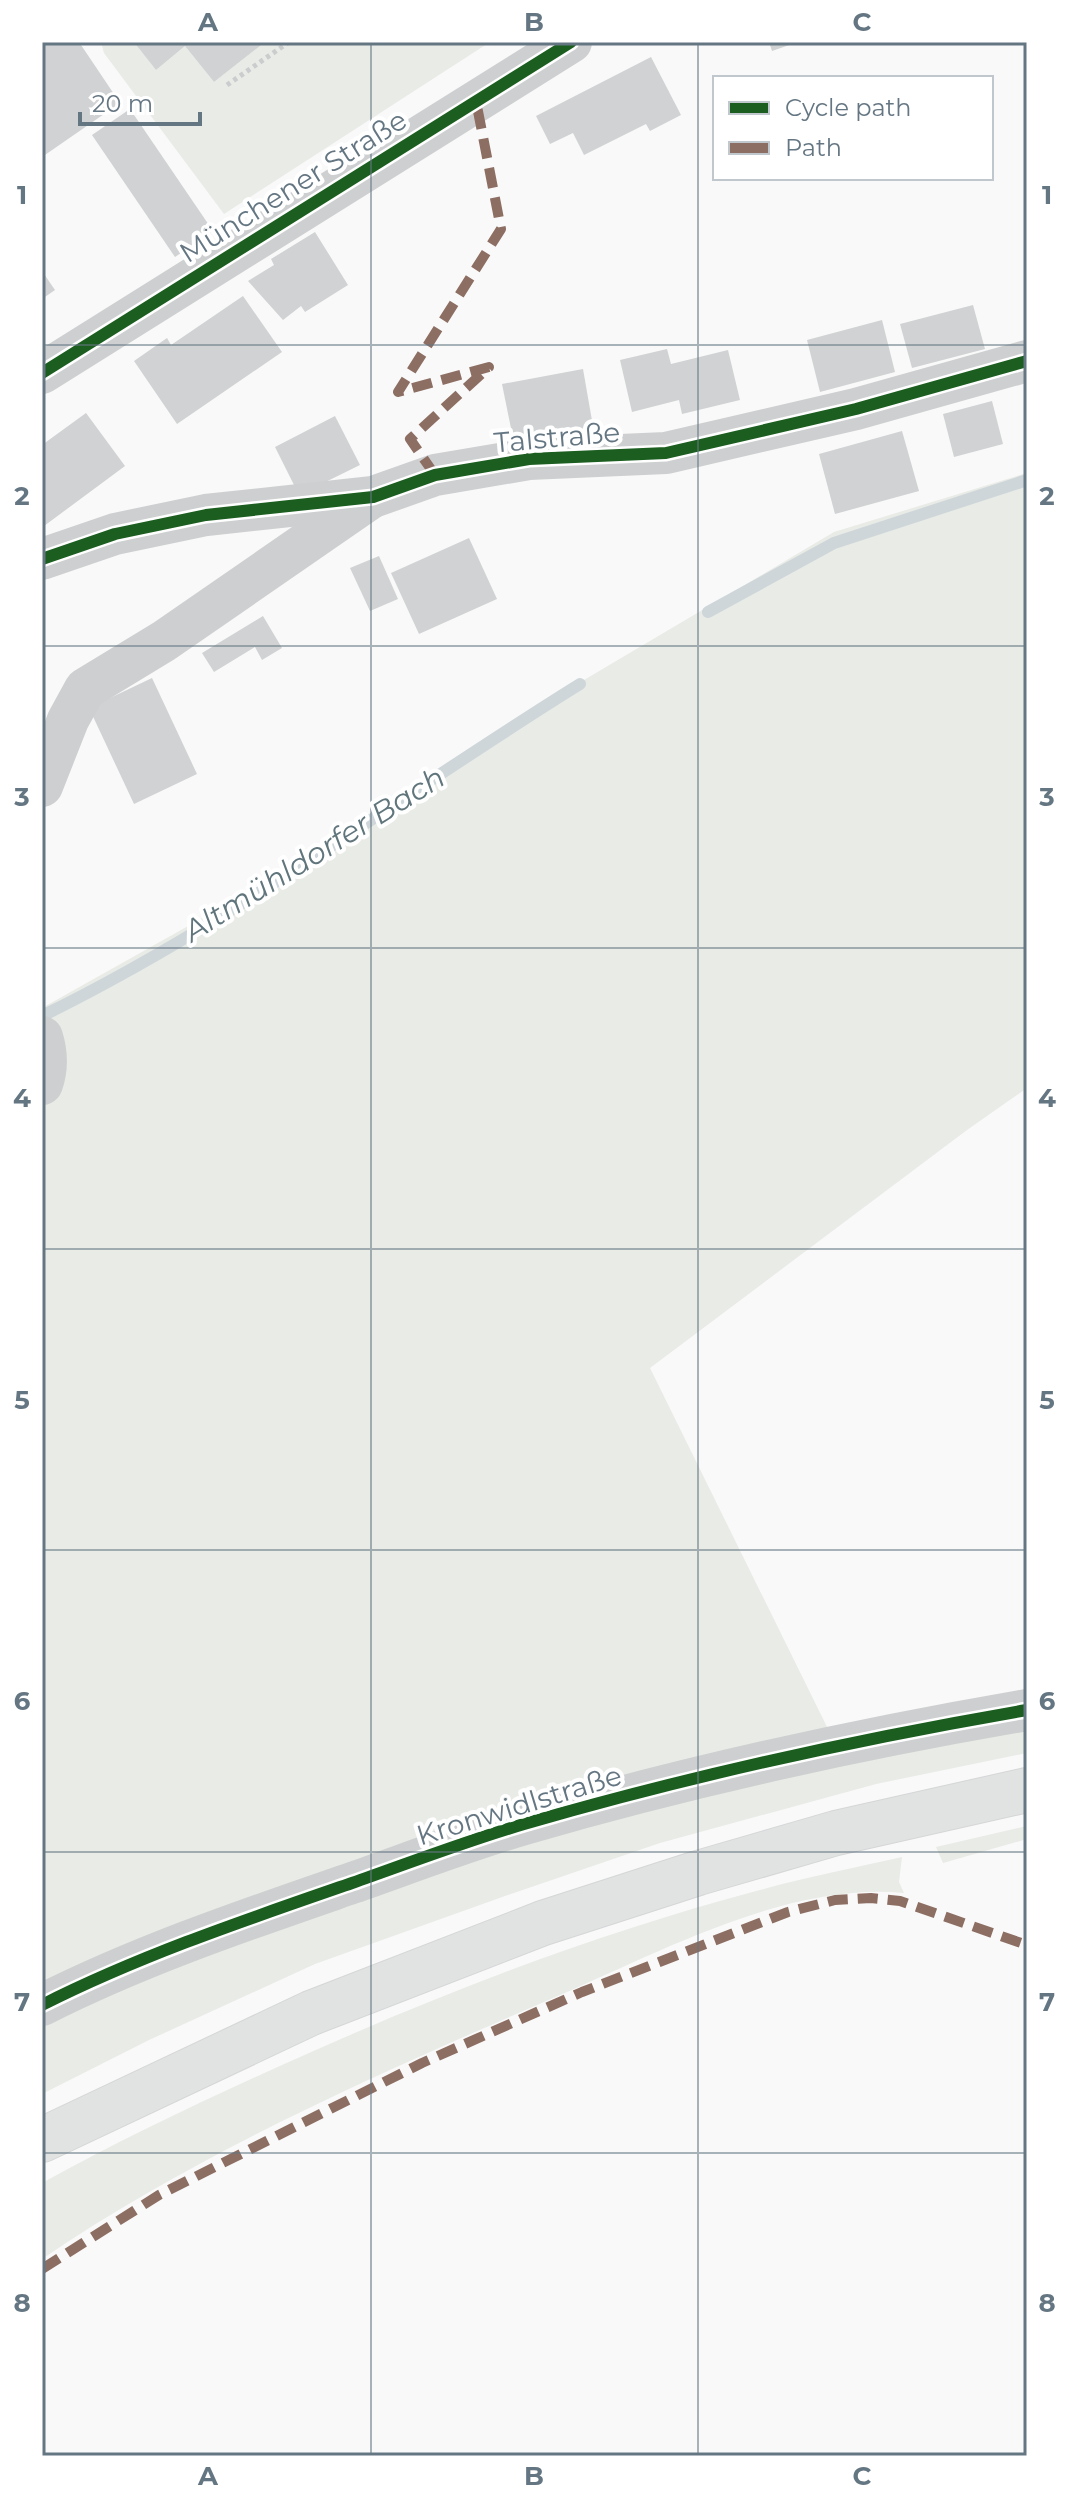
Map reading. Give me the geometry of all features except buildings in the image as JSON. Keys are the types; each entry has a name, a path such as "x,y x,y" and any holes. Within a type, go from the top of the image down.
{"main road":[{"path":"42,2140 311,2013 543,1923 836,1833 1027,1790"}],"street":[{"name":"Münchener Straße","path":"42,373 571,42"},
{"name":"Talstraße","path":"42,559 115,534 206,515 373,497 435,475 529,459 666,453 856,409 1027,361"},
{"name":"Talstraße","path":"42,786 68,720 85,689 164,641 373,497"},
{"path":"42,1084 47,1058 43,1038"},
{"name":"Kronwidlstraße","path":"42,2005 124,1967 307,1898 523,1824 732,1769 1027,1710"}],"path":[{"path":"227,85 289,42"}],"shaded area":[{"path":"101,42 135,42 156,70 185,46 214,82 265,42 490,42 224,214 104,53"},
{"path":"1027,473 1027,1088 650,1368 830,1733 42,1993 42,1101 55,1038 42,1016 42,1008 258,887 481,741 834,532"},
{"path":"1027,1721 1027,1753 876,1784 660,1843 505,1896 315,1964 149,2040 42,2094 42,2015 508,1837"},
{"path":"1027,1826 1027,1839 943,1863 936,1847"},
{"path":"902,1857 899,1882 904,1893 860,1892 816,1898 728,1923 684,1940 295,2115 165,2183 42,2259 42,2183 208,2099 419,2006 588,1942 760,1890"}],"waterway":[{"name":"Altmühldorfer Bach","path":"708,612 834,543 1027,480"},
{"name":"Altmühldorfer Bach","path":"42,1016 112,980 249,899 580,684"}],"marked path":[{"path":"435,475 410,439 489,367 398,392 501,229 476,101"},
{"path":"42,2269 159,2195 422,2063 582,1992 788,1912 835,1900 871,1898 900,1901 1027,1945"}],"cycle path":[{"path":"42,373 571,42"},
{"path":"42,559 115,534 206,515 373,497 435,475 529,459 666,453 856,409 1027,361"},
{"path":"42,2005 195,1939 524,1824 774,1760 1027,1710"}]}
